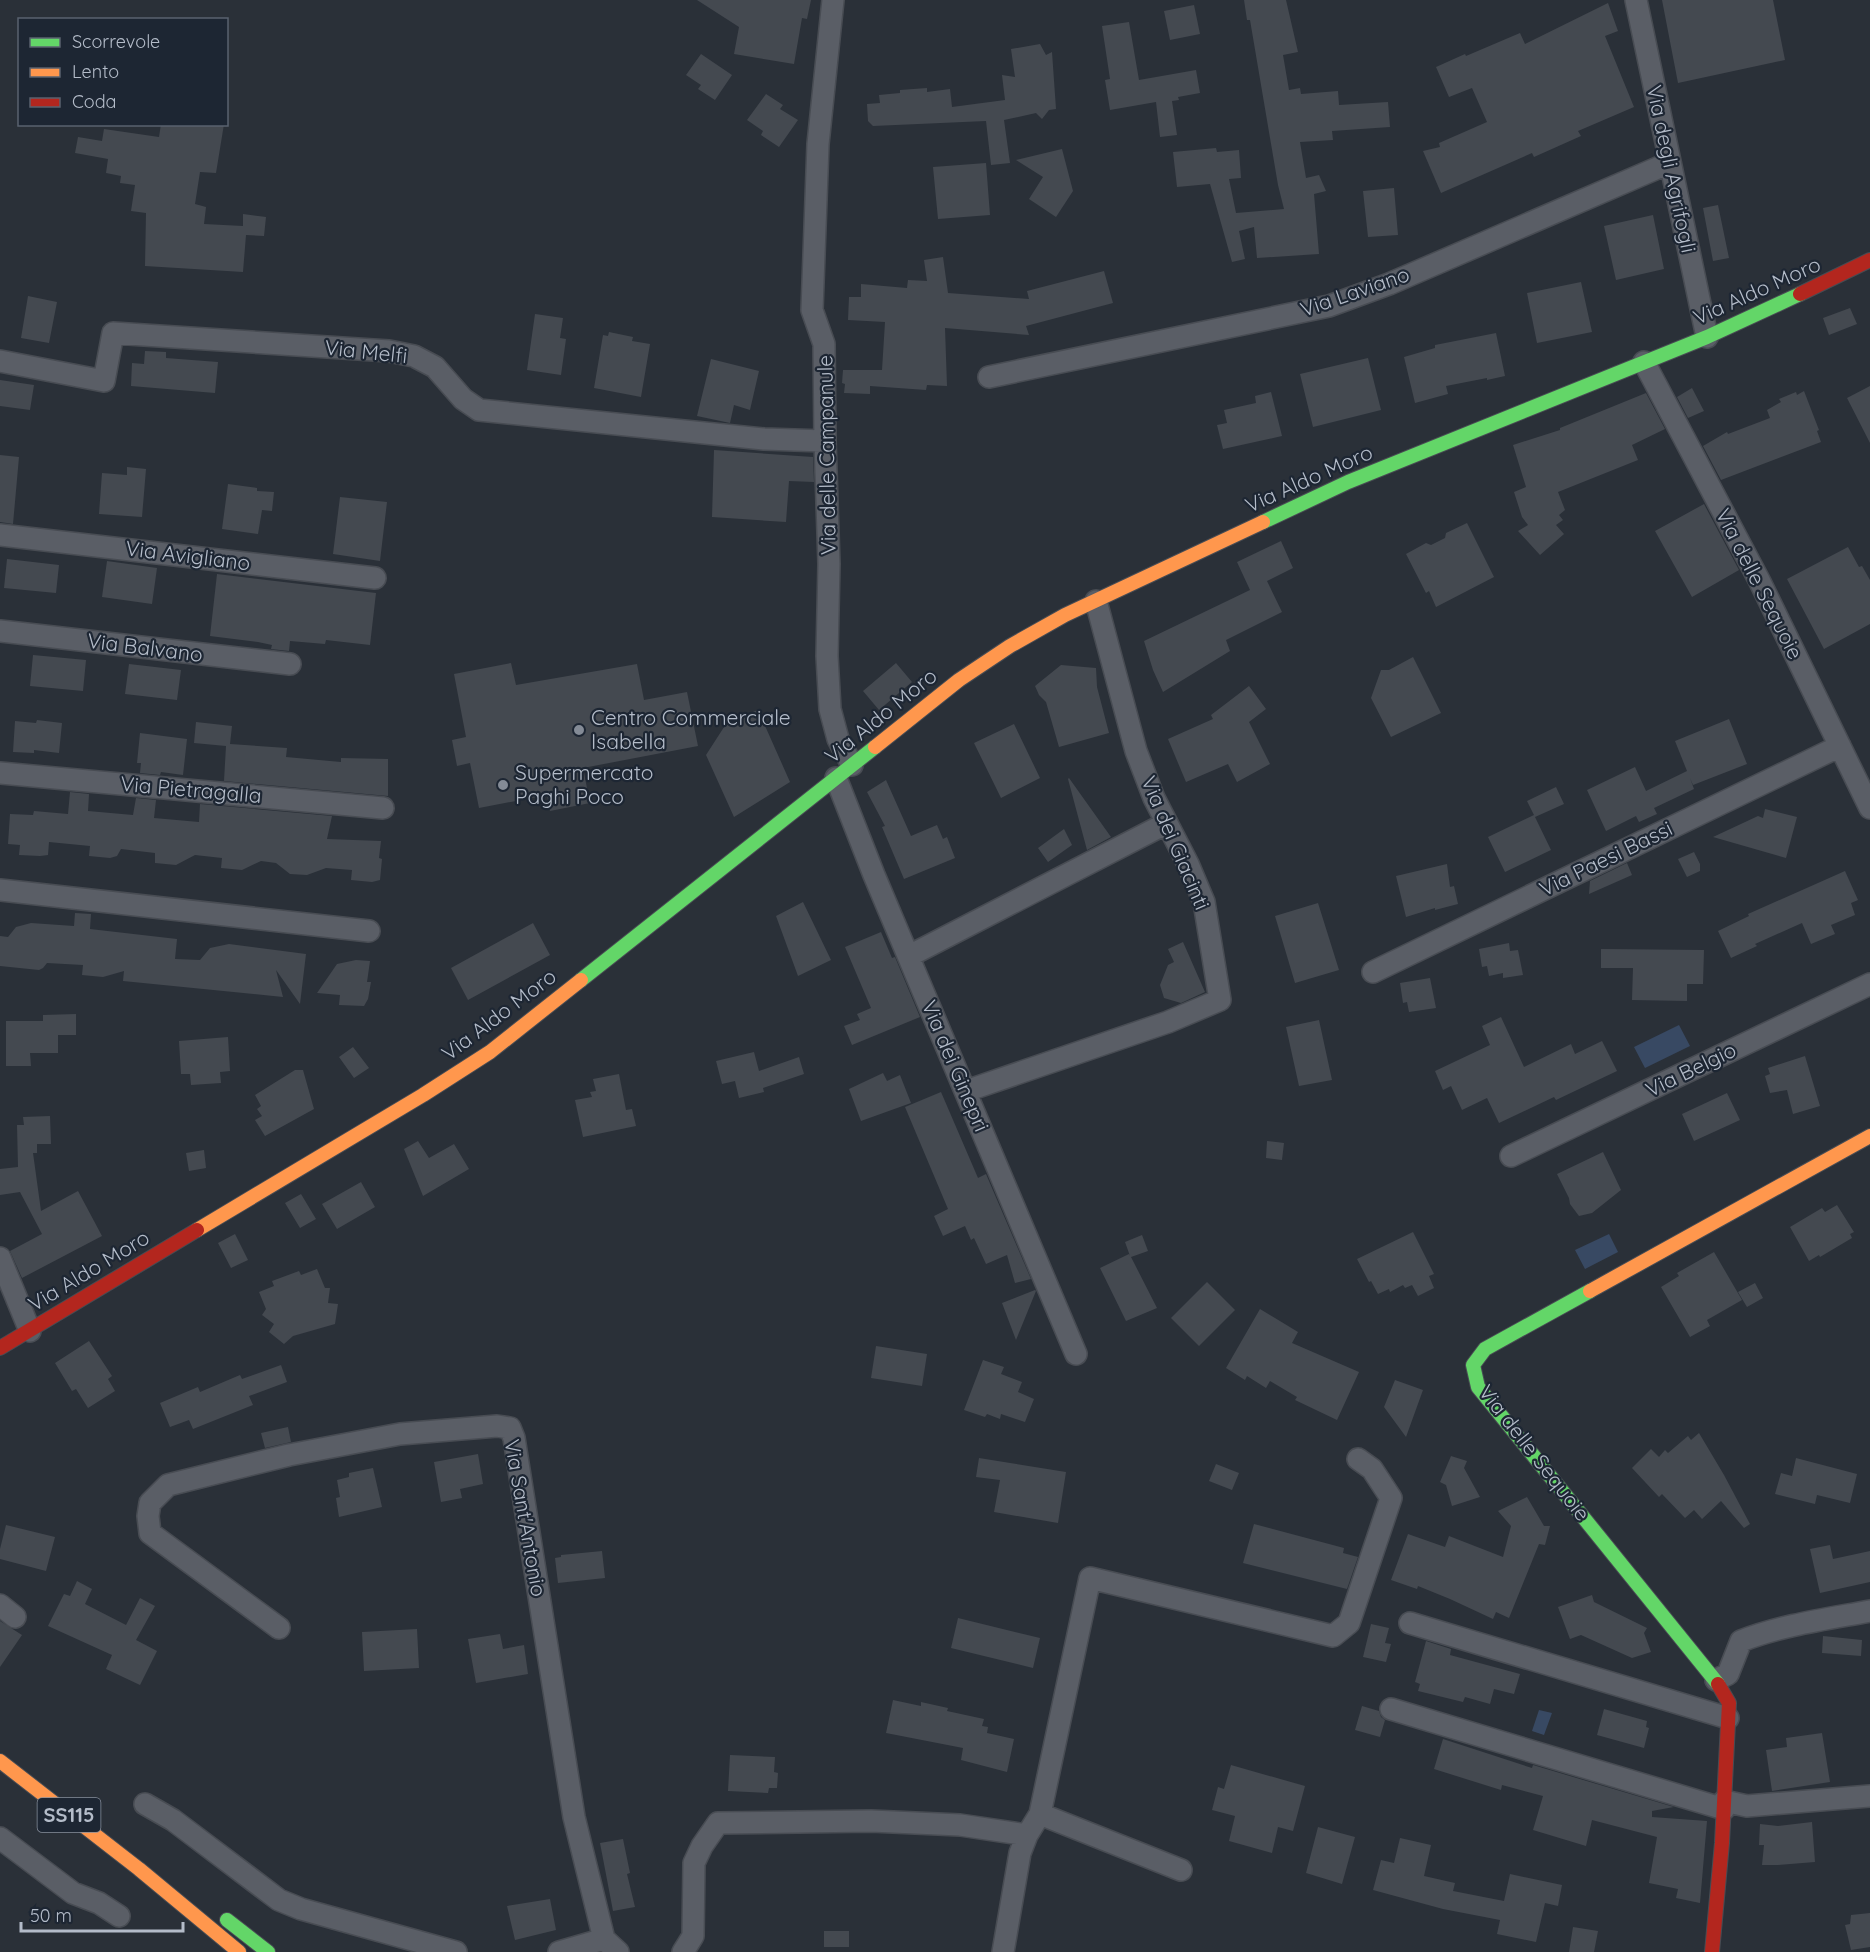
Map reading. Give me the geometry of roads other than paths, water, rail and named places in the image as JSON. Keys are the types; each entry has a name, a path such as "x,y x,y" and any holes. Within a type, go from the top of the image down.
{"street":[{"name":"Via delle Campanule","path":"833,0 818,144 812,310 824,344 829,564 827,656 830,709 844,771"},
{"name":"Via degli Agrifogli","path":"1636,0 1707,337"},
{"name":"Via Laviano","path":"989,377 1329,306 1389,284 1669,163"},
{"name":"Via Aldo Moro","path":"0,1348 490,1052 959,680 1010,646 1065,615 1348,482 1707,337 1870,260"},
{"name":"Via Melfi","path":"0,361 104,381 113,333 389,351 414,356 435,367 464,399 479,410 764,439 825,441"},
{"name":"Via delle Sequoie","path":"1644,362 1760,582 1870,808"},
{"name":"Via Avigliano","path":"0,535 375,578"},
{"name":"Via dei Giacinti","path":"966,1091 1168,1023 1220,1000 1204,902 1188,864 1154,798 1136,751 1096,601"},
{"name":"Via Balvano","path":"0,631 290,664"},
{"name":"Via Paesi Bassi","path":"1373,972 1840,746"},
{"name":"Via dei Ginepri","path":"844,771 909,956 1076,1354"},
{"name":"Via Pietragalla","path":"0,773 382,808"},
{"path":"909,956 1167,823"},
{"path":"0,890 369,931"},
{"name":"Via Belgio","path":"1511,1156 1870,984"},
{"name":"Via delle Sequoie","path":"1712,1952 1730,1703 1716,1680 1478,1387 1473,1365 1485,1349 1870,1137"},
{"path":"0,1258 30,1331"},
{"name":"Via Sant'Antonio","path":"279,1628 150,1533 148,1516 150,1503 168,1485 289,1455 400,1434 498,1426 510,1428 514,1438 574,1817 611,1945 559,1952"},
{"path":"1003,1952 1020,1853 1027,1835 1040,1814 1089,1578 1332,1636 1349,1623 1391,1498 1372,1468 1358,1459"},
{"path":"1716,1680 1728,1674 1741,1641 1800,1624 1870,1611"},
{"path":"1410,1623 1728,1718"},
{"path":"1391,1709 1724,1805 1747,1806 1870,1796"},
{"name":"SS115","path":"0,1761 139,1869"},
{"path":"145,1804 173,1820 279,1900 301,1909 456,1952"},
{"path":"1040,1814 1181,1870"},
{"path":"683,1952 693,1936 694,1863 702,1846 718,1823 871,1821 960,1826 1027,1835"},
{"path":"0,1838 73,1893 99,1903 119,1916"},
{"path":"139,1869 188,1892"},
{"path":"139,1869 239,1952"},
{"path":"185,1908 206,1943"},
{"path":"215,1911 268,1952"}],"water":[{"path":"1679,1025 1690,1046 1645,1068 1634,1047"},
{"path":"1609,1234 1618,1252 1585,1269 1575,1250"},
{"path":"1539,1710 1552,1713 1544,1735 1532,1731"}],"place":[{"name":"Centro Commerciale Isabella","path":"579,730"},
{"name":"Supermercato Paghi Poco","path":"503,785"}]}
